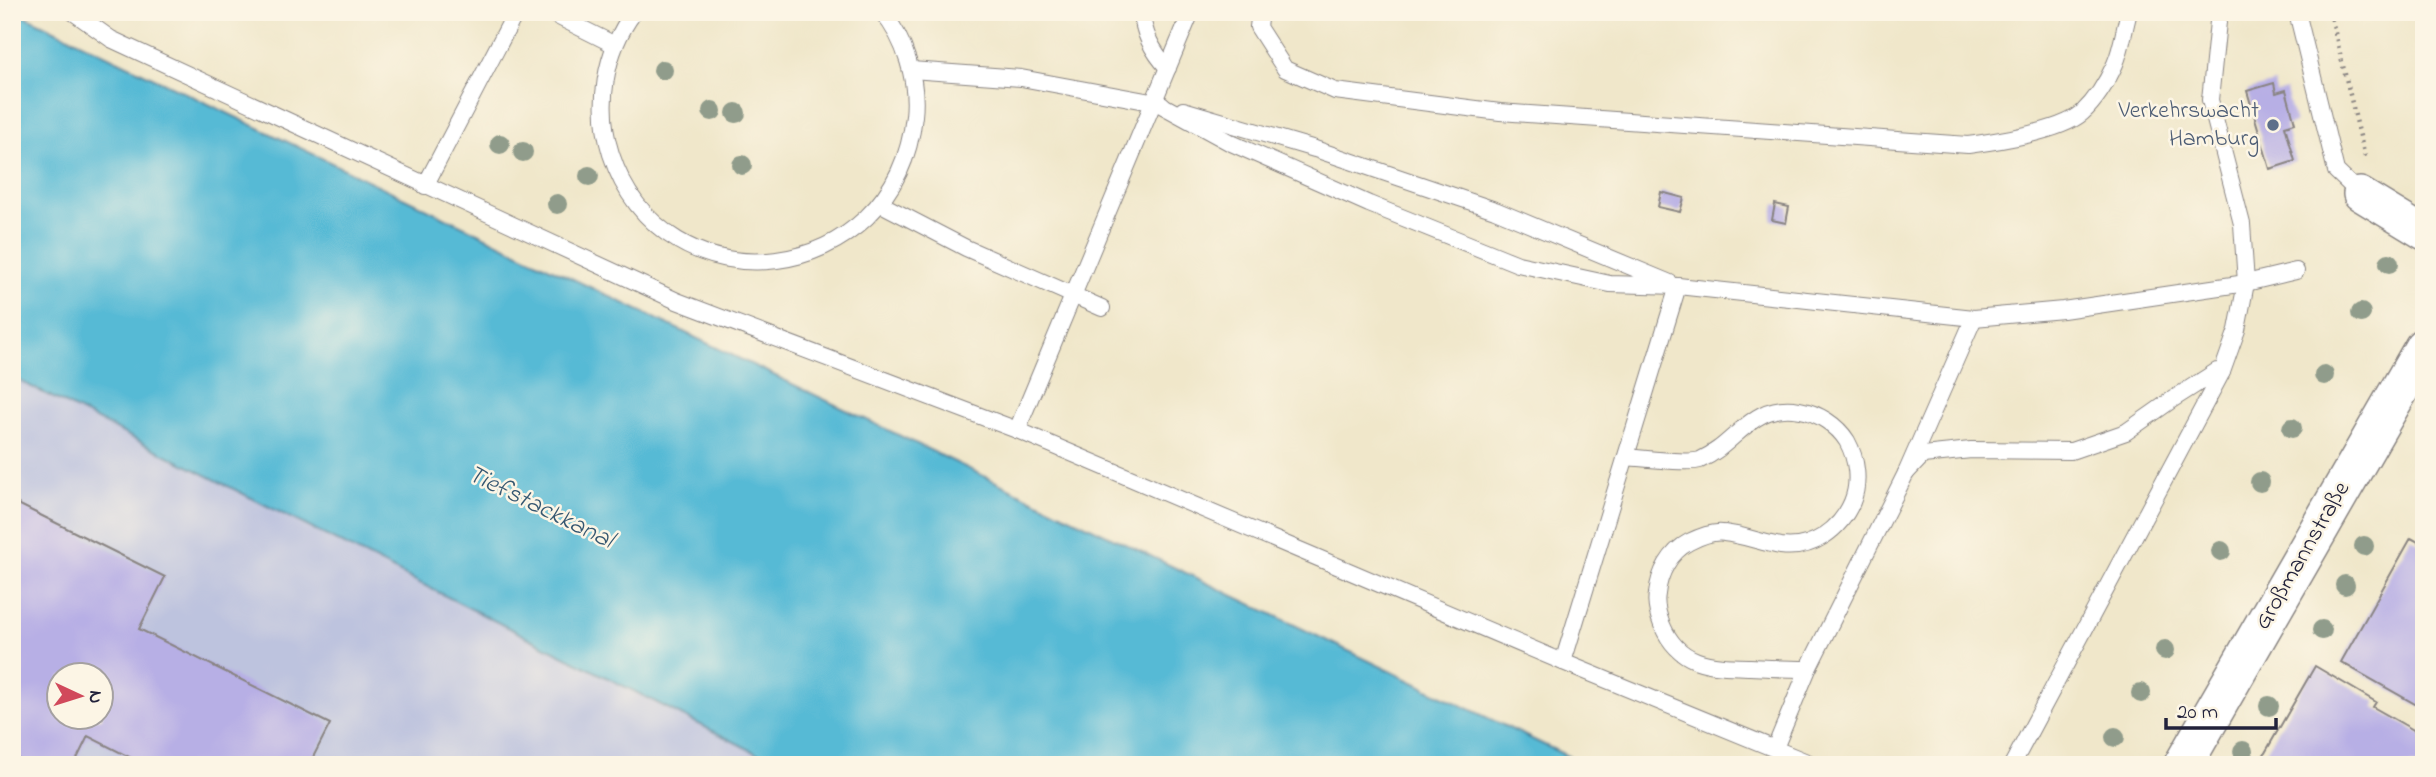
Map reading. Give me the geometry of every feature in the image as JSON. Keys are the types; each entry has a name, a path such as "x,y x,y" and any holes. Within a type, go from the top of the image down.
{"main road":[{"name":"Großmannstraße","path":"2183,765 2424,347"}],"street":[{"path":"2360,194 2424,233"}],"lane":[{"path":"73,12 111,39 677,301 1017,430 1563,662 1814,765"},
{"path":"425,186 516,12"},
{"path":"549,12 615,45"},
{"path":"634,12 615,45 604,89 605,134 619,176 645,213 679,241 721,258 765,263 809,254 849,234 881,204 900,174 912,140 916,105 911,70 893,24 883,12"},
{"path":"1142,12 1146,34 1156,56 1168,68"},
{"path":"1017,430 1191,12"},
{"path":"1260,12 1258,27 1285,69 1335,92 1500,111 1968,145 2015,139 2055,126 2080,114 2101,90 2115,63 2129,12"},
{"path":"2012,765 2222,373 2237,330 2246,283 2242,224 2210,100 2219,12"},
{"path":"2297,12 2336,172 2360,194"},
{"path":"911,70 1021,78 1154,101 1315,149 1495,210 1678,286"},
{"path":"1154,101 1241,148 1369,204 1518,264 1610,284 1678,286 1974,317 2063,310 2246,283 2296,271"},
{"path":"881,204 966,248 1102,308"},
{"path":"1563,662 1678,286"},
{"path":"1775,748 1808,669 1906,473 1974,317"},
{"path":"1906,473 1923,455 1971,450 2071,451 2126,432 2217,371 2222,373"},
{"path":"1626,457 1698,461 1731,440 1745,424 1762,414 1781,409 1816,415 1832,425 1846,440 1855,459 1857,478 1854,497 1846,516 1832,531 1800,546 1782,546 1722,532 1702,536 1686,544 1672,556 1660,578 1656,596 1658,615 1666,634 1679,651 1694,661 1713,666 1808,669"}],"path":[{"path":"2330,12 2368,172 2360,194"}],"shaded area":[{"path":"12,377 780,765 12,765"}],"water":[{"name":"Tiefstackkanal","path":"12,12 17,12 1586,765 780,765 12,377"}],"building":[{"name":"Verkehrswacht Hamburg","path":"2274,83 2276,93 2286,90 2295,123 2285,126 2295,161 2270,169 2247,91"},
{"path":"1661,192 1684,198 1680,212 1658,207"},
{"path":"1775,204 1789,207 1786,223 1772,220"},
{"path":"12,501 165,577 139,629 330,724 309,765 145,765 88,736 74,765 30,765 12,756"},
{"path":"2411,538 2424,545 2424,709 2341,662"},
{"path":"2315,666 2376,702 2373,707 2424,736 2424,765 2258,765"}],"place":[{"name":"Verkehrswacht Hamburg","path":"2273,125"}]}
